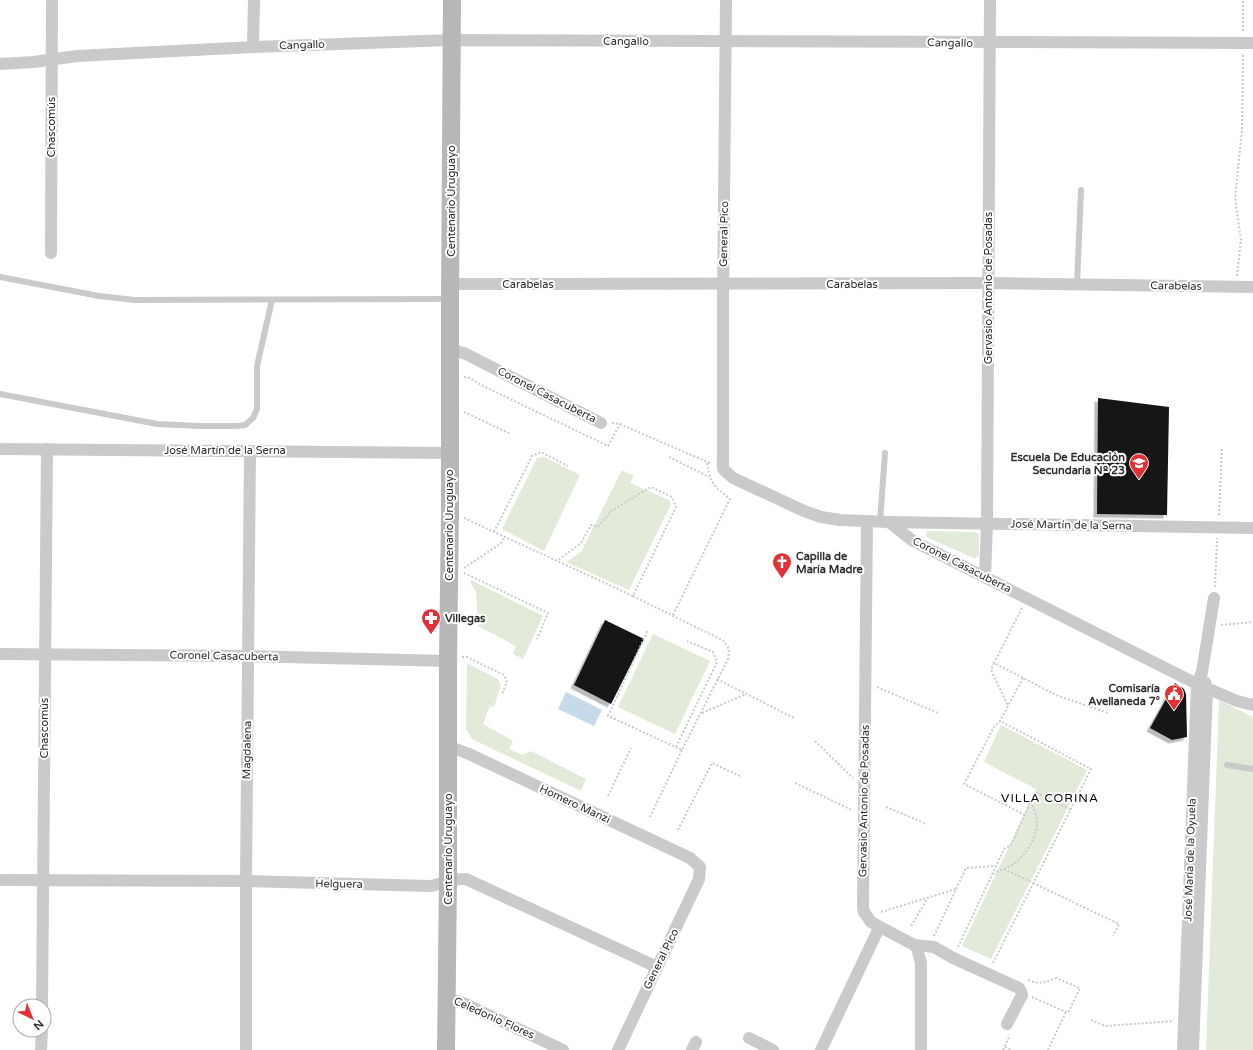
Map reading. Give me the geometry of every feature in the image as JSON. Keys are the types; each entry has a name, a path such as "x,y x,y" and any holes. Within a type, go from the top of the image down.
{"main road":[{"name":"Centenario Uruguayo","path":"446,1050 448,746 453,658 449,453 452,0"}],"street":[{"name":"Chascomús","path":"51,253 52,0"},
{"path":"253,46 254,0"},
{"name":"General Pico","path":"723,468 726,0"},
{"name":"Gervasio Antonio de Posadas","path":"985,577 987,523 990,0"},
{"name":"Cangallo","path":"0,64 34,62 77,56 253,46 452,40 1248,43"},
{"name":"Carabelas","path":"450,291 724,284 989,283 1253,287"},
{"name":"Coronel Casacuberta","path":"450,349 466,354 601,423"},
{"name":"José Martín de la Serna","path":"0,449 449,453"},
{"name":"Chascomús","path":"42,998 46,449"},
{"name":"Magdalena","path":"246,1050 250,451"},
{"path":"723,468 733,478 804,511 828,518 867,522 885,522"},
{"name":"Gervasio Antonio de Posadas","path":"867,522 863,907 864,912 871,922 879,928 914,945"},
{"name":"José Martín de la Serna","path":"885,522 1253,528"},
{"name":"Coronel Casacuberta","path":"885,522 913,541 1202,687 1253,706"},
{"name":"José María de la Oyuela","path":"1193,1050 1202,672 1214,598"},
{"name":"Coronel Casacuberta","path":"0,654 453,658"},
{"name":"José María de la Oyuela","path":"1183,1050 1202,687"},
{"name":"Homero Manzi","path":"448,746 469,754 690,858 700,867"},
{"name":"General Pico","path":"618,1050 699,879 700,867"},
{"name":"Helguera","path":"0,880 246,882 431,886 458,878 466,880 657,967"},
{"path":"821,1050 879,928"},
{"path":"914,945 934,947 953,958 1019,988 1022,995 1009,1028"},
{"path":"914,945 917,948 921,963 921,1050"},
{"name":"Celedonio Flores","path":"446,998 463,1003 563,1050"},
{"path":"42,1038 42,1050"},
{"path":"749,1038 773,1050"}],"lane":[{"path":"1078,285 1081,190"},
{"path":"0,276 99,296 135,300 272,300 450,291"},
{"path":"0,394 157,424 199,426 245,425 253,418 257,409 257,366 272,300"},
{"path":"885,453 885,522"},
{"path":"1227,765 1253,769"}],"path":[{"path":"1236,287 1241,240 1236,198 1248,43 1243,0"},
{"path":"464,377 470,378 608,446 620,424"},
{"path":"464,412 511,434"},
{"name":"Coronel Casacuberta","path":"601,423 620,424 723,468"},
{"path":"494,532 532,456 541,452 568,466"},
{"path":"669,457 709,477"},
{"path":"673,615 730,499 715,487 709,477 707,462"},
{"path":"557,561 581,543 592,525 598,527 611,511 651,487 672,497 676,507 633,596"},
{"path":"450,512 633,596 724,640 729,649 728,659 650,817"},
{"path":"464,568 500,544 505,537"},
{"path":"464,573 548,613 537,638"},
{"path":"1008,706 991,670 1027,598"},
{"path":"1210,625 1253,622"},
{"path":"648,630 608,716 682,750"},
{"path":"676,747 717,662 713,652 687,641"},
{"path":"453,658 467,657 504,675 507,682 502,694"},
{"path":"994,663 1056,695 1108,713"},
{"path":"1023,678 1000,721 994,727 964,784 1025,815"},
{"path":"717,679 794,718"},
{"path":"874,685 938,713"},
{"path":"701,714 747,694"},
{"path":"992,964 1091,769 1000,721"},
{"path":"816,741 853,778"},
{"path":"608,796 631,748"},
{"path":"678,830 712,763 740,776"},
{"path":"795,783 852,810"},
{"path":"958,948 1004,849 1011,845 1035,792 1070,810"},
{"path":"992,874 1004,869 1024,855 1032,842 1036,831 1036,817 1031,801"},
{"path":"886,807 927,824"},
{"path":"934,937 966,868 996,866"},
{"path":"1004,869 1119,924 1113,936"},
{"path":"881,912 956,889"},
{"path":"911,926 928,898"},
{"path":"1021,977 1036,984 1044,983 1056,978 1080,988 1069,1011 1066,1012 1048,1050"},
{"path":"1031,997 1066,1012"},
{"path":"1091,1020 1105,1026 1179,1021"},
{"path":"1003,1050 1009,1028"},
{"path":"1004,1047 1011,1050"}],"green space":[{"path":"544,457 580,475 544,551 502,529 537,458"},
{"path":"622,470 634,476 630,483 669,500 671,504 629,590 566,562 581,552"},
{"path":"927,531 974,532 979,534 979,556 974,558 926,537"},
{"path":"471,580 543,616 523,659 513,654 516,646 478,626 476,592 471,584"},
{"path":"653,634 710,661 675,734 618,707"},
{"path":"467,663 498,679 501,686 494,707 490,706 483,724 513,741 509,749 522,755 531,751 586,779 581,791 472,739 466,729"},
{"path":"1219,700 1253,717 1253,1050 1206,1050"},
{"path":"1001,725 1087,770 991,959 962,946 1036,789 984,762"}],"water":[{"path":"566,692 602,710 594,726 558,709"}],"building":[{"path":"1098,398 1169,407 1167,515 1097,514"},
{"path":"605,620 644,639 611,704 574,685"},
{"name":"Comisaría Avellaneda 7°","path":"1175,683 1184,689 1186,694 1187,737 1172,740 1150,728"}],"place":[{"name":"Escuela De Educación Secundaria Nº 23","path":"1139,480"},
{"name":"Capilla de María Madre","path":"782,579"},
{"name":"Villegas","path":"431,635"},
{"name":"Comisaría Avellaneda 7°","path":"1174,711"}],"district":[{"name":"VILLA CORINA","path":"1050,798"}]}
